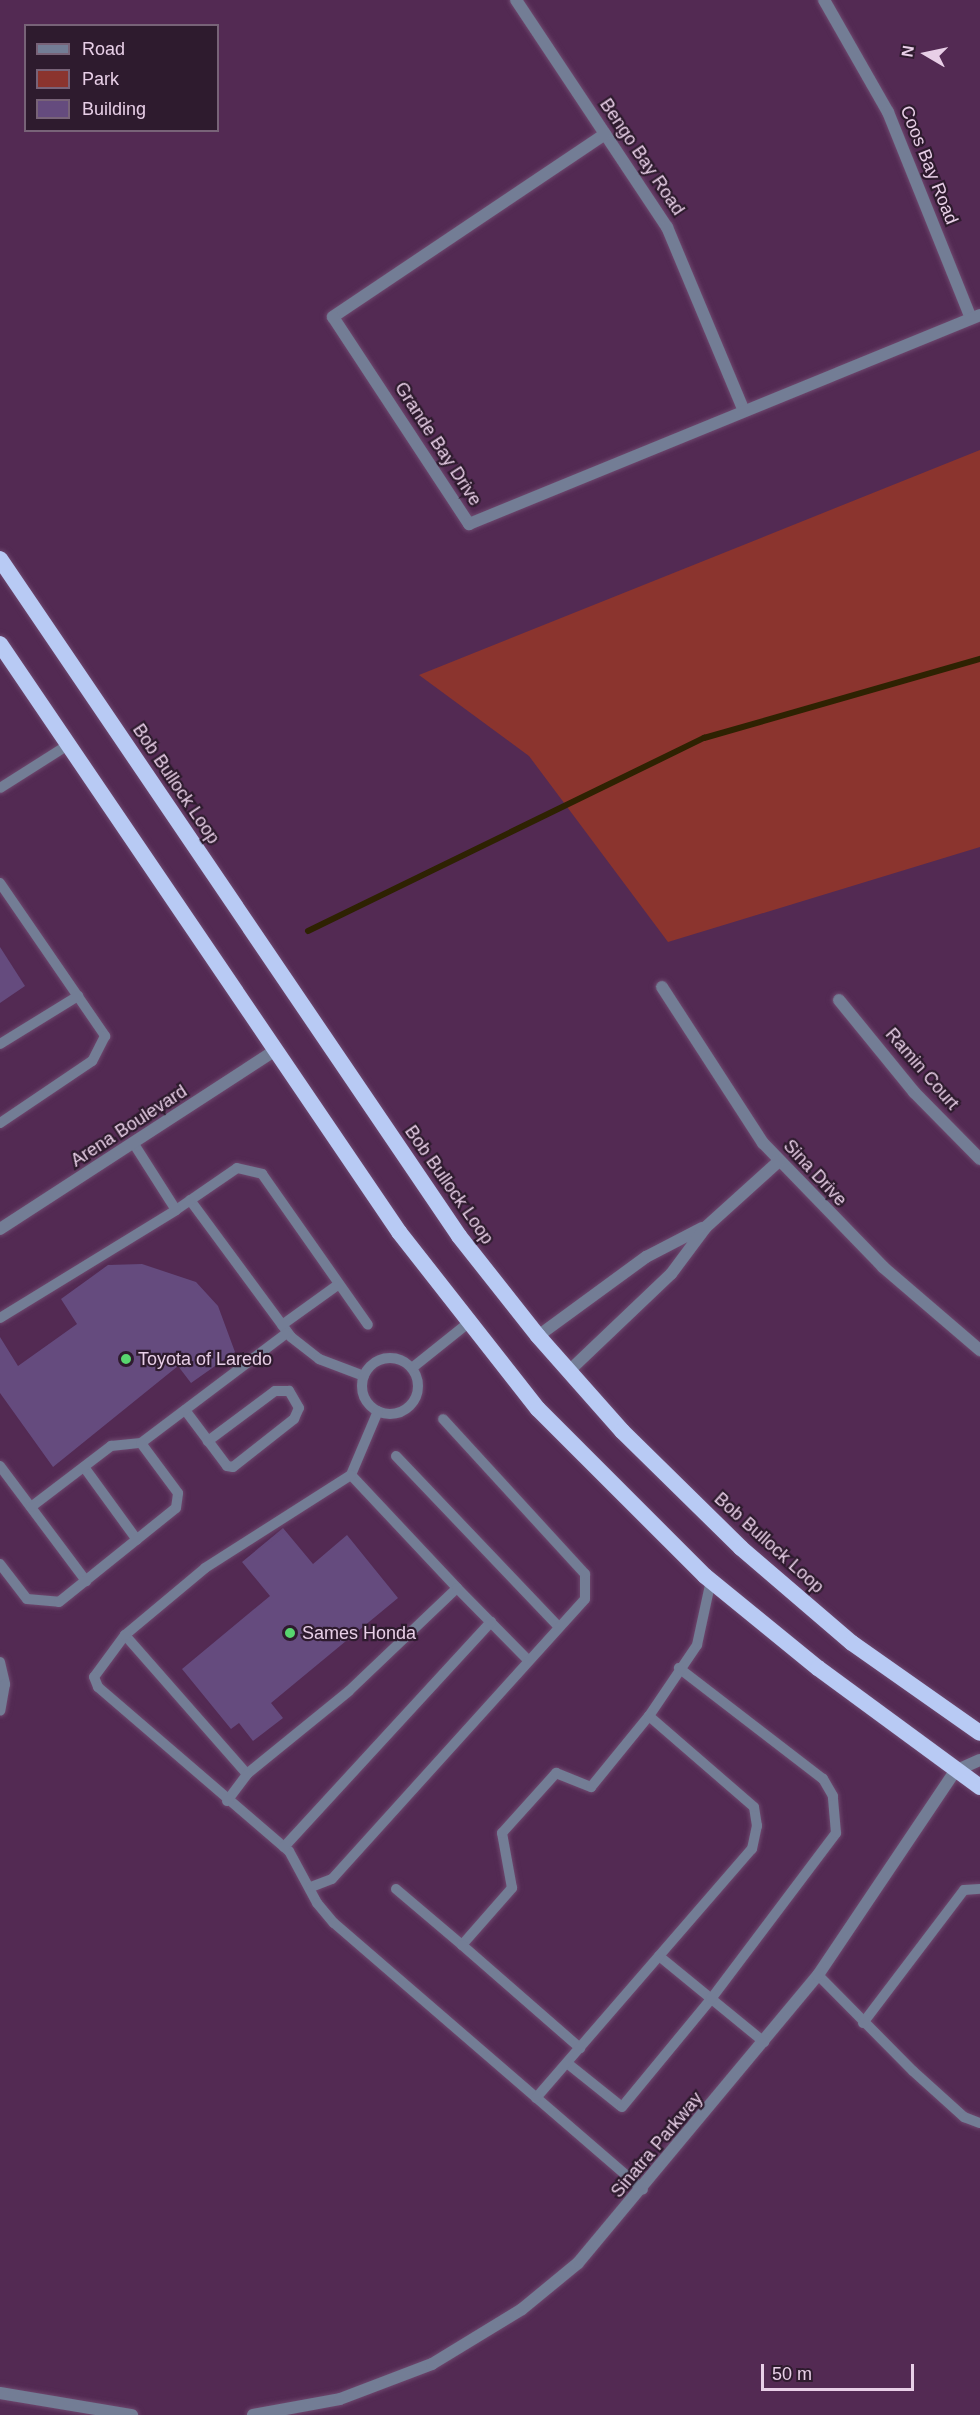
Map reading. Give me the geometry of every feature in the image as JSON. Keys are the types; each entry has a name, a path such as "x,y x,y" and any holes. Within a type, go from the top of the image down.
{"highway":[{"name":"Bob Bullock Loop","path":"0,558 459,1236 538,1336 569,1371 741,1548 852,1643 980,1733"},
{"path":"0,644 276,1050 467,1324 538,1409 711,1581 955,1771 980,1787"}],"street":[{"name":"Bengo Bay Road","path":"516,0 667,227 744,411"},
{"name":"Coos Bay Road","path":"824,0 888,112 976,317"},
{"name":"Grande Bay Drive","path":"605,134 333,317 469,524 976,317"},
{"name":"Sina Drive","path":"662,987 691,1040 779,1161 883,1267 980,1350"},
{"name":"Ramin Court","path":"839,1000 914,1092 980,1159"},
{"name":"Arena Boulevard","path":"0,1229 276,1050"},
{"path":"569,1371 671,1274 706,1227 779,1161"},
{"path":"538,1336 646,1257 706,1227"},
{"path":"955,1771 980,1760"},
{"name":"Sinatra Parkway","path":"253,2415 278,2413 381,2385 476,2340 578,2262 643,2190 818,1975 955,1771"},
{"path":"0,2393 132,2415"}],"lane":[{"path":"0,788 68,745"},
{"path":"0,883 105,1036 102,1051 0,1123"},
{"path":"0,1044 78,996"},
{"path":"134,1144 176,1210"},
{"path":"2,1313 176,1210 237,1168 262,1174 368,1325"},
{"path":"190,1200 285,1329 319,1359 364,1376"},
{"path":"31,1507 111,1446 141,1443 185,1410 339,1284"},
{"path":"412,1368 467,1324"},
{"path":"388,1357 412,1368 418,1384 414,1401 399,1412 378,1411 366,1400 364,1376 372,1364 388,1357"},
{"path":"185,1410 208,1441 233,1467 294,1419 300,1408 289,1391 275,1391 208,1441"},
{"path":"378,1411 351,1475 205,1568 125,1635 97,1670 98,1687 227,1801 284,1847 334,1923 643,2190"},
{"path":"311,1887 332,1879 585,1599 585,1574 443,1419"},
{"path":"0,1564 27,1599 42,1604 59,1602 137,1540 179,1500 141,1443"},
{"path":"396,1455 559,1627"},
{"path":"0,1466 86,1581"},
{"path":"84,1467 137,1540"},
{"path":"351,1475 528,1660"},
{"path":"462,1945 512,1888 502,1833 556,1773 591,1787 649,1716 705,1624 711,1581"},
{"path":"227,1801 247,1774 349,1691 457,1588"},
{"path":"284,1847 491,1622"},
{"path":"125,1635 247,1774"},
{"path":"0,1662 5,1684 0,1712"},
{"path":"567,2063 622,2107 711,1999 836,1833 836,1817 823,1779 679,1668"},
{"path":"536,2098 752,1849 757,1826 753,1807 649,1716"},
{"path":"396,1889 580,2048"},
{"path":"863,2023 964,1890 980,1889"},
{"path":"659,1956 764,2043"},
{"path":"818,1975 863,2023 964,2117 980,2123"}],"green space":[{"path":"980,450 980,847 668,942 529,756 419,675"}],"building":[{"path":"0,947 25,986 0,1003"},
{"name":"Toyota of Laredo","path":"142,1264 196,1282 218,1306 235,1352 191,1383 178,1366 53,1467 0,1393 0,1337 18,1366 77,1324 61,1299 108,1265"},
{"name":"Sames Honda","path":"283,1528 313,1564 347,1535 398,1598 271,1703 283,1718 253,1741 239,1723 231,1729 182,1669 270,1596 242,1562"}],"waterway":[{"path":"308,931 704,738 980,659"}],"place":[{"name":"Toyota of Laredo","path":"126,1359"},
{"name":"Sames Honda","path":"290,1633"}]}
